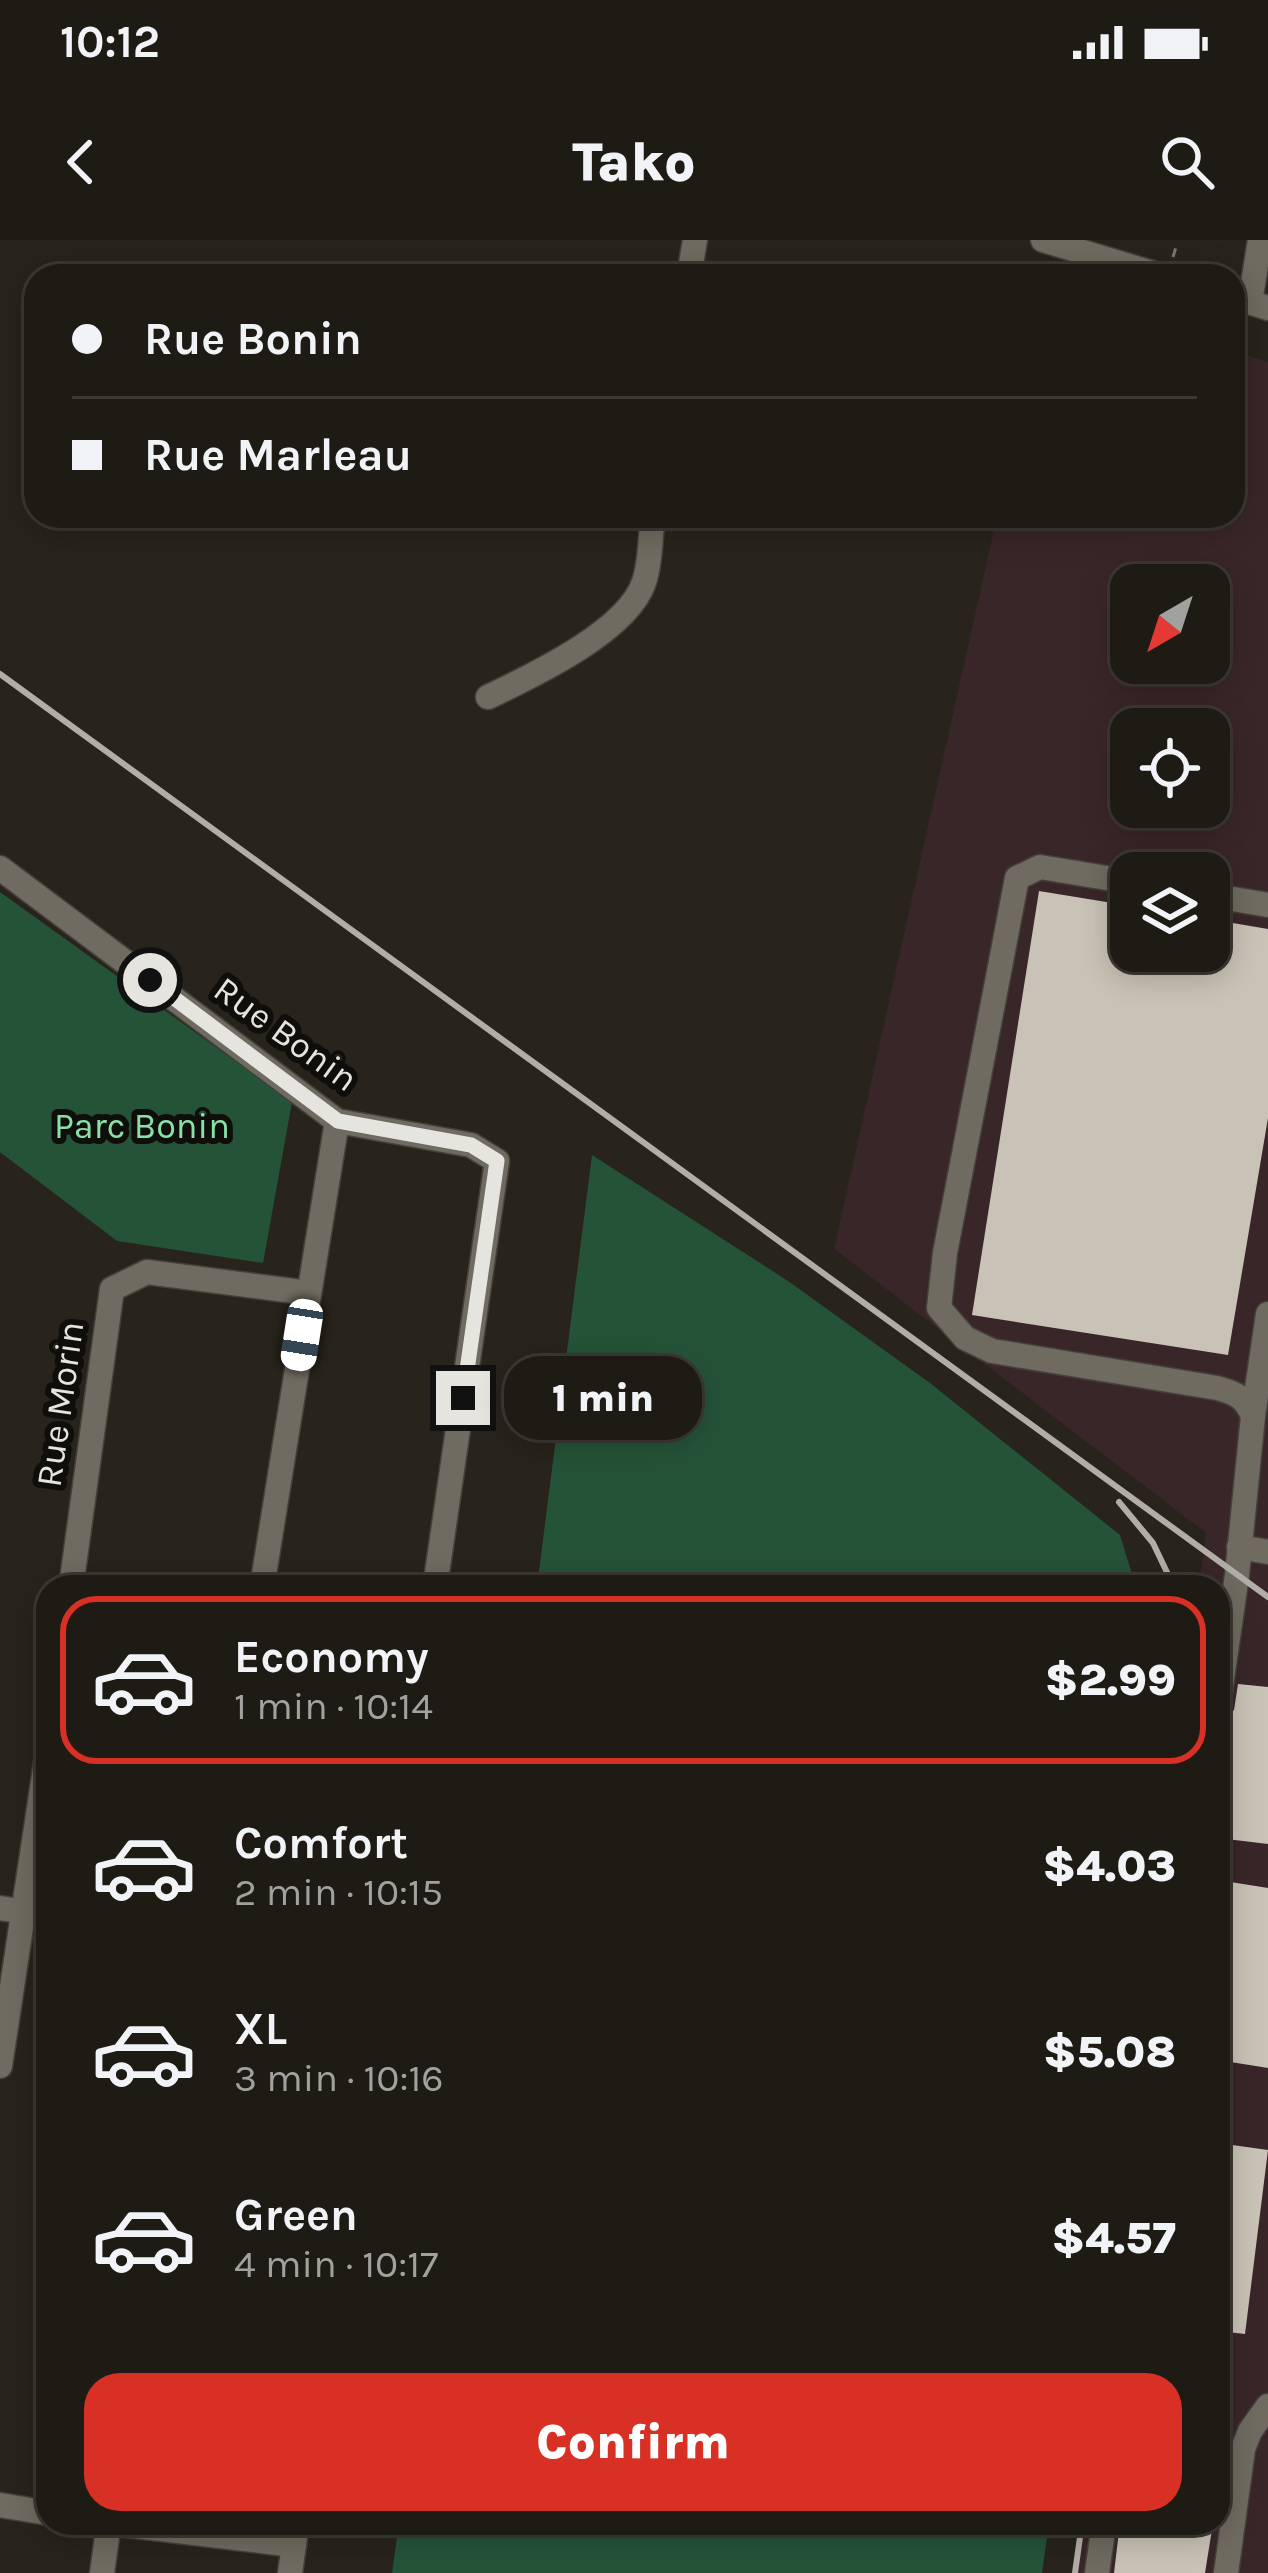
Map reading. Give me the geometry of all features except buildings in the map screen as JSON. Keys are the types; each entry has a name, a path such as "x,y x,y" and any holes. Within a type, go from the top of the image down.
{"street":[{"path":"1250,302 1260,240"},
{"path":"1052,242 1123,264"},
{"path":"488,698 559,664 628,609 644,583 651,528"},
{"path":"1110,879 1040,867 1017,878 945,1253 939,1308 965,1338 992,1351 1216,1388 1238,1394 1253,1416"},
{"name":"Rue Bonin","path":"0,868 338,1121 471,1145 497,1161 437,1575"},
{"path":"1230,899 1268,905"},
{"path":"264,1575 338,1121"},
{"name":"Rue Morin","path":"73,1575 112,1289 147,1271 309,1293"},
{"path":"1230,1616 1268,1314"},
{"path":"1239,1547 1268,1552"},
{"path":"0,2066 36,1830"},
{"path":"1226,2573 1243,2450 1268,2406"},
{"path":"0,2505 36,2511"},
{"path":"102,2573 108,2535"},
{"path":"290,2573 296,2535"},
{"path":"1097,2573 1102,2535"}],"shaded area":[{"path":"1245,355 1268,362 1268,2573 1075,2573 1080,2535 1230,2535 1230,1575 1201,1575 1206,1533 834,1249 994,528 1245,528"}],"green space":[{"name":"Parc Bonin","path":"0,892 292,1102 263,1263 117,1241 0,1152"},
{"path":"592,1155 788,1281 930,1383 1120,1535 1132,1575 539,1575"},
{"path":"397,2535 1047,2535 1042,2573 392,2573"}],"railway":[{"path":"0,674 1268,1597"},
{"path":"1119,1502 1153,1543 1168,1575"},
{"path":"1075,2573 1080,2535"}],"route":[{"path":"150,980 338,1121 471,1145 497,1161 463,1398"}]}
